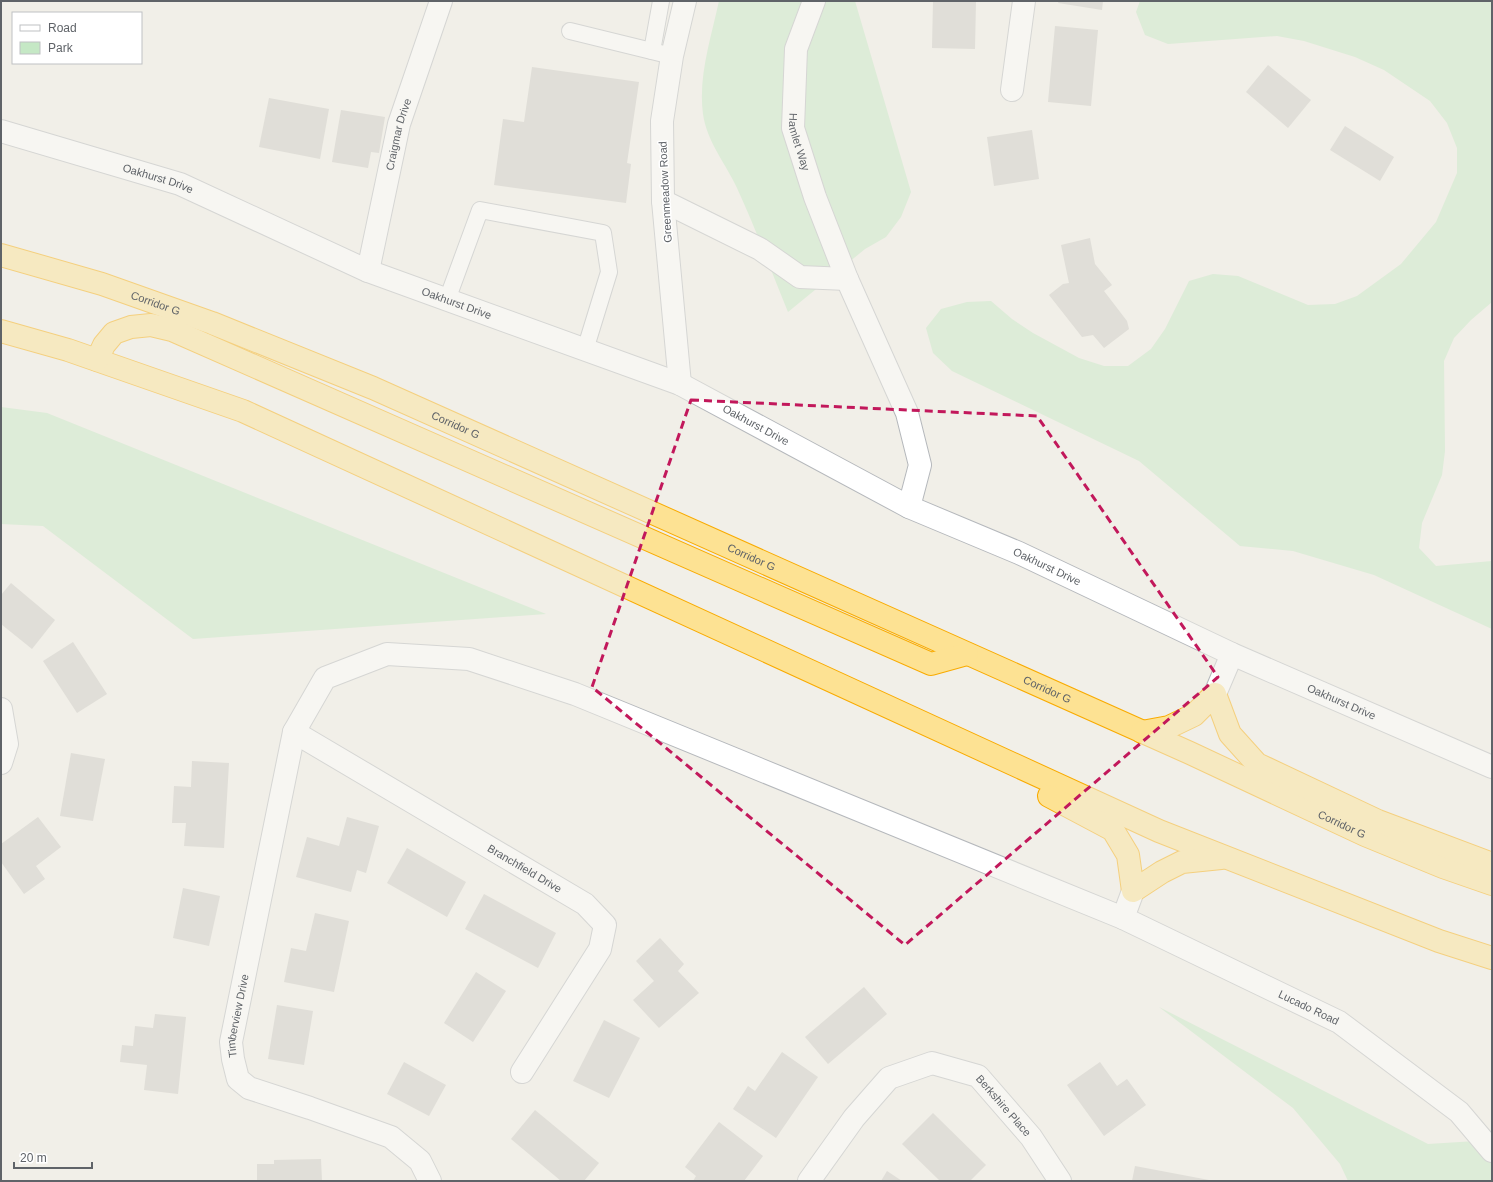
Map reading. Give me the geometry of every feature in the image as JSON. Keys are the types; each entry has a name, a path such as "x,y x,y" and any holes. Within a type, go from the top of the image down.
{"highway":[{"name":"Corridor G","path":"1,255 102,284 212,323 373,388 1197,756 1365,835 1436,864 1492,884"},
{"path":"97,360 104,345 114,333 131,327 151,325 172,330 931,664 967,654"},
{"path":"1,331 68,350 243,411 1158,831 1439,941 1492,958"},
{"path":"782,658 888,720 1034,787 1113,830 1128,855 1133,891 1162,872 1182,862 1223,857"},
{"path":"1142,732 1169,727 1194,715 1215,694 1230,734 1257,764 1378,821 1492,864"}],"street":[{"name":"Craigmar Drive","path":"368,270 399,124 440,1"},
{"name":"Greenmeadow Road","path":"680,384 663,201 662,54 685,1"},
{"name":"Hamlet Way","path":"814,1 796,49 793,128 815,197 847,279 907,413 920,465 909,507"},
{"path":"1012,90 1024,1"},
{"name":"Oakhurst Drive","path":"1,131 180,184 368,270 680,384 909,507 1019,553 1232,654 1492,767"},
{"path":"663,201 760,249 800,277 847,279"},
{"name":"Timberview Drive","path":"430,1181 420,1161 391,1137 249,1088 238,1079 233,1060 231,1042 294,732 325,678 387,654 469,659 574,694 1123,918"},
{"path":"1215,694 1232,654"},
{"path":"1,709 7,744 1,763"},
{"name":"Branchfield Drive","path":"294,732 584,904 605,925 600,949 522,1072"},
{"path":"1123,918 1133,891"},
{"name":"Lucado Road","path":"1123,918 1339,1022 1459,1112 1492,1151"},
{"name":"Berkshire Place","path":"809,1181 854,1118 889,1078 932,1063 978,1076 1031,1137 1060,1181"}],"lane":[{"path":"570,31 662,54 661,1"},
{"path":"447,300 480,210 603,233 609,272 585,350"}],"highlighted area":[{"path":"691,400 1037,416 1218,677 905,945 592,687"}],"green space":[{"path":"719,1 855,1 911,192 901,217 886,237 865,249 788,312 744,203 733,179 708,134 705,124 703,114 702,86 709,43"},
{"path":"1140,1 1492,1 1492,302 1471,320 1454,338 1444,361 1445,451 1442,475 1422,523 1419,548 1436,566 1492,561 1492,629 1374,575 1293,551 1240,546 1139,461 952,371 933,353 926,328 941,309 967,302 991,301 1012,319 1033,333 1079,358 1104,366 1128,366 1151,349 1165,329 1189,281 1213,274 1238,276 1308,305 1335,304 1357,296 1401,264 1436,222 1457,173 1457,148 1447,123 1430,101 1384,70 1355,57 1304,41 1277,36 1168,44 1145,35 1136,12"},
{"path":"1,407 47,413 546,614 193,639 43,526 1,524"},
{"path":"1159,1007 1428,1144 1492,1140 1492,1181 1348,1181 1340,1164 1293,1108"}],"building":[{"path":"933,1 976,1 975,49 932,48"},
{"path":"1059,1 1103,1 1102,10 1058,3"},
{"path":"1055,26 1098,30 1091,106 1048,102"},
{"path":"1268,65 1311,100 1288,128 1246,92"},
{"path":"532,67 639,82 627,163 631,164 626,203 494,185 503,119 524,122"},
{"path":"269,98 329,109 320,159 259,147"},
{"path":"341,110 385,117 379,153 371,152 368,168 332,162"},
{"path":"1345,126 1394,157 1380,181 1330,150"},
{"path":"1032,130 1039,179 994,186 987,137"},
{"path":"1090,238 1095,264 1112,285 1104,291 1127,321 1129,329 1104,348 1093,335 1082,337 1049,295 1063,284 1069,283 1061,245"},
{"path":"11,583 55,620 32,649 1,624 1,595"},
{"path":"73,642 107,694 77,713 43,661"},
{"path":"71,753 105,759 93,821 60,816"},
{"path":"192,761 229,763 224,848 184,846 186,823 172,823 174,786 191,787"},
{"path":"38,817 61,847 36,866 45,879 24,894 1,862 1,844"},
{"path":"347,817 379,826 366,873 357,870 351,892 296,877 307,837 339,846"},
{"path":"407,848 466,882 447,917 387,883"},
{"path":"183,888 220,896 209,946 173,938"},
{"path":"484,894 556,933 538,968 465,929"},
{"path":"315,913 349,921 334,992 284,982 291,948 306,951"},
{"path":"660,938 684,964 678,971 699,993 659,1028 633,1000 654,981 636,961"},
{"path":"476,972 506,991 473,1042 444,1023"},
{"path":"864,987 887,1014 828,1064 805,1037"},
{"path":"277,1005 313,1011 304,1065 268,1059"},
{"path":"155,1014 186,1017 178,1094 144,1090 147,1065 120,1062 122,1045 133,1046 135,1026 153,1028"},
{"path":"604,1020 640,1038 609,1098 573,1081"},
{"path":"782,1052 818,1077 776,1138 733,1109 748,1086 755,1091"},
{"path":"404,1062 446,1085 429,1116 387,1094"},
{"path":"1100,1062 1117,1086 1127,1079 1146,1105 1104,1136 1067,1085"},
{"path":"535,1110 599,1163 584,1181 561,1181 511,1139"},
{"path":"933,1113 986,1165 970,1181 940,1181 902,1144"},
{"path":"719,1122 763,1156 744,1181 693,1181 696,1176 685,1167"},
{"path":"321,1159 322,1181 257,1181 257,1164 274,1164 274,1160"},
{"path":"1135,1166 1209,1180 1209,1181 1132,1181"},
{"path":"887,1171 902,1181 881,1181"}]}
